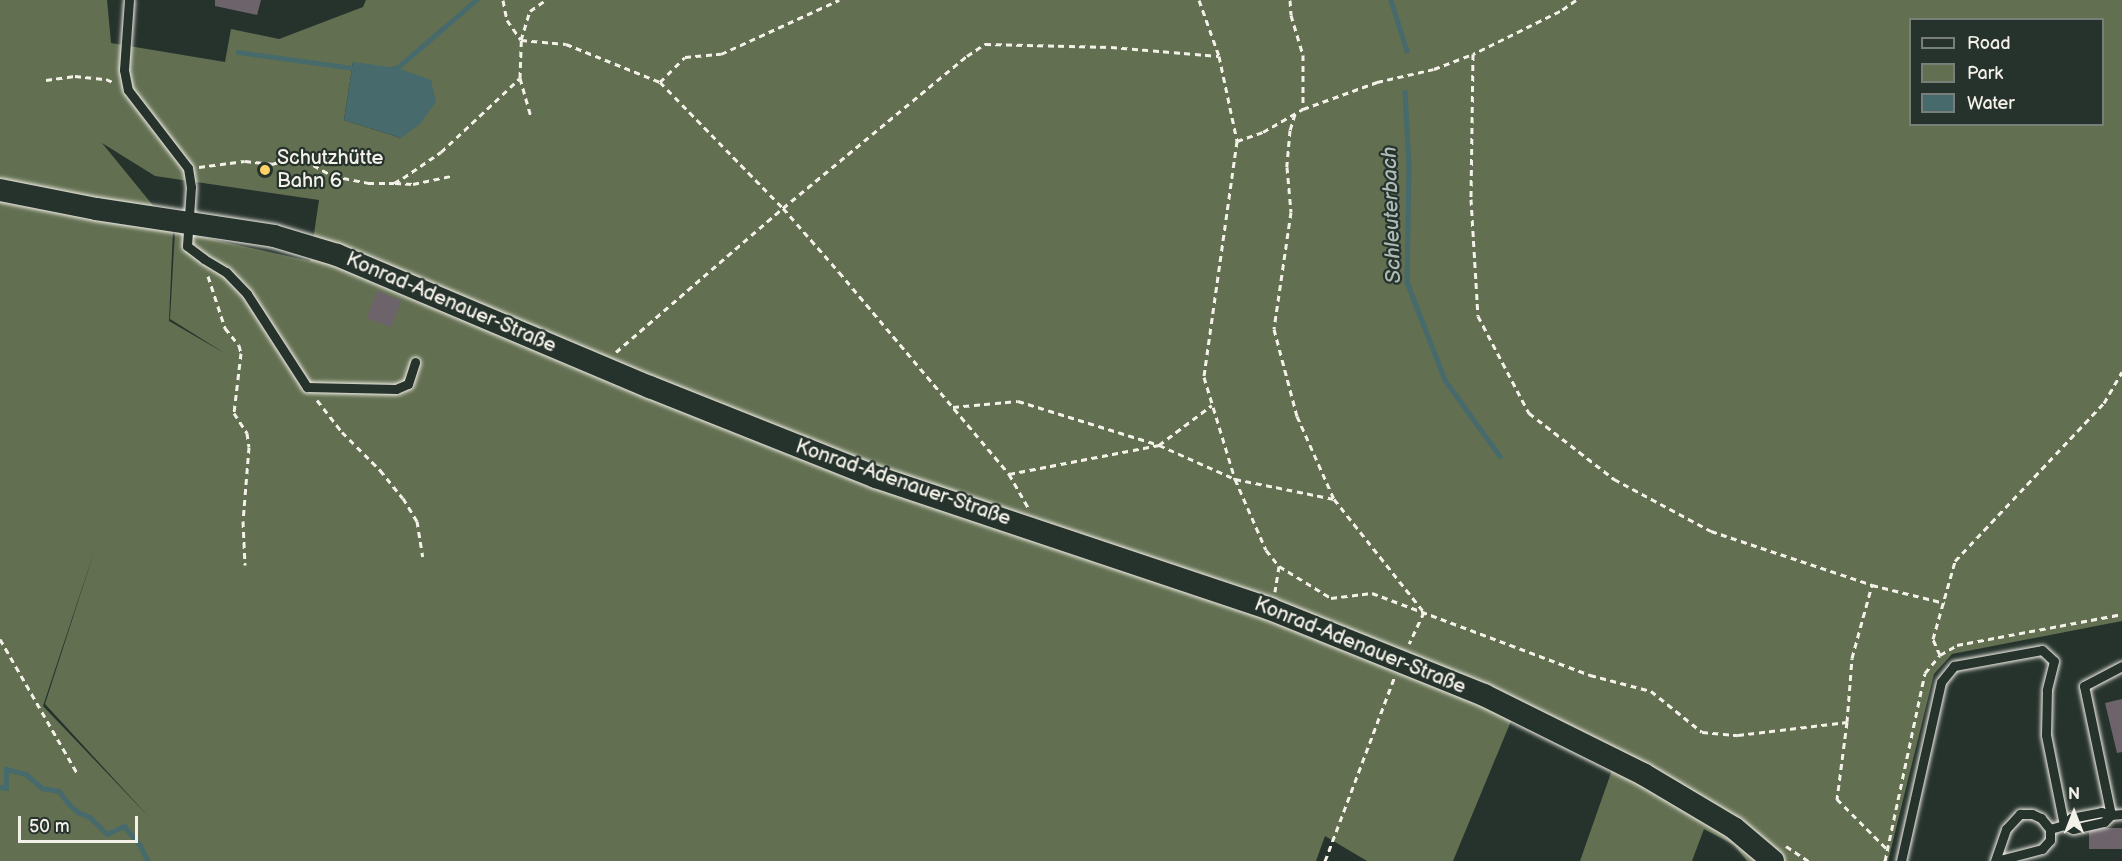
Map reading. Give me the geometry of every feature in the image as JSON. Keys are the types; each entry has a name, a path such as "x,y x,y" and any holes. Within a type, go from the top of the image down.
{"street":[{"name":"Konrad-Adenauer-Straße","path":"0,190 96,209 274,236 337,255 760,432 876,477 1025,525 1270,609 1484,695 1643,774 1734,828 1773,861"}],"lane":[{"path":"129,0 124,70 128,90 188,168 191,187 187,246 226,272 247,294 307,387 396,389 408,384 415,362"},
{"path":"1901,861 1941,682 1954,666 2042,650 2054,661 2047,690 2046,735 2064,825"},
{"path":"2110,815 2084,686 2122,667"},
{"path":"2050,830 2064,825 2071,818 2101,812 2110,815 2122,814"},
{"path":"2020,814 2032,814 2041,818 2050,830 2050,840 2042,849 1995,861 2006,829 2020,814"}],"path":[{"path":"503,0 507,20 520,40"},
{"path":"531,117 520,78 520,40 530,10 546,0"},
{"path":"660,82 685,57 721,54 839,0"},
{"path":"1199,0 1219,56 1237,141 1204,377 1235,479 1266,550 1279,566 1331,598 1372,593 1590,675 1651,691 1702,732 1738,735 1847,722"},
{"path":"1290,0 1291,15 1303,55 1303,109"},
{"path":"1237,141 1263,132 1303,109 1377,82 1434,69 1473,54 1560,11 1576,0"},
{"path":"520,40 566,45 660,82 783,208 1009,474 1029,511 1025,525"},
{"path":"613,355 783,208 966,56 986,45 1111,47 1219,56"},
{"path":"1473,54 1471,199 1478,316 1529,413 1614,479 1711,531 1872,585 1945,603"},
{"path":"46,80 75,76 106,79 128,90"},
{"path":"394,183 441,152 520,78"},
{"path":"1295,114 1290,130 1287,167 1291,212 1274,329 1297,416 1334,499"},
{"path":"188,168 245,161 272,164 304,160 333,176 368,183 413,184 450,176"},
{"path":"204,259 225,328 239,345 241,353 234,413 247,433 249,447 243,521 245,565"},
{"path":"1940,655 1933,639 1955,561 2104,403 2122,372"},
{"path":"307,387 342,432 403,498 417,521 423,557"},
{"path":"953,407 1018,401 1159,446 1235,479"},
{"path":"1009,474 1159,446 1212,405"},
{"path":"1270,609 1279,566"},
{"path":"1872,585 1852,658 1838,799 1887,849"},
{"path":"1885,861 1925,673 1940,655 1957,645 2122,615"},
{"path":"0,639 77,773"}],"green space":[{"path":"0,0 107,0 111,43 225,62 231,29 279,39 363,7 366,0 2122,0 2122,621 1952,654 1934,674 1888,861 1747,861 1734,845 1704,829 1692,861 1580,861 1612,770 1511,721 1453,861 1367,861 1325,836 1316,861 0,861","holes":["353,62 401,138 344,120","102,143 155,176 319,200 310,261 175,231 170,319 226,354 169,321 173,230","96,546 45,704 150,818 43,706"]}],"water":[{"path":"353,62 397,68 431,80 436,102 420,124 401,138 344,120"}],"building":[{"path":"215,0 261,0 257,15 215,6"},
{"path":"377,291 401,300 391,327 367,318"},
{"path":"2122,699 2122,752 2117,753 2105,703"},
{"path":"2089,828 2122,828 2122,849 2089,849"}],"waterway":[{"path":"393,68 397,68 476,0"},
{"name":"Schleuterbach","path":"1391,0 1407,51"},
{"path":"238,52 354,68"},
{"name":"Schleuterbach","path":"1405,92 1409,167 1407,282 1445,380 1500,456"},
{"path":"0,787 6,788 6,769 26,774 42,788 59,791 69,804 78,812 90,817 107,834 124,826 140,845 148,861"}],"place":[{"name":"Schutzhütte Bahn 6","path":"265,170"}]}
